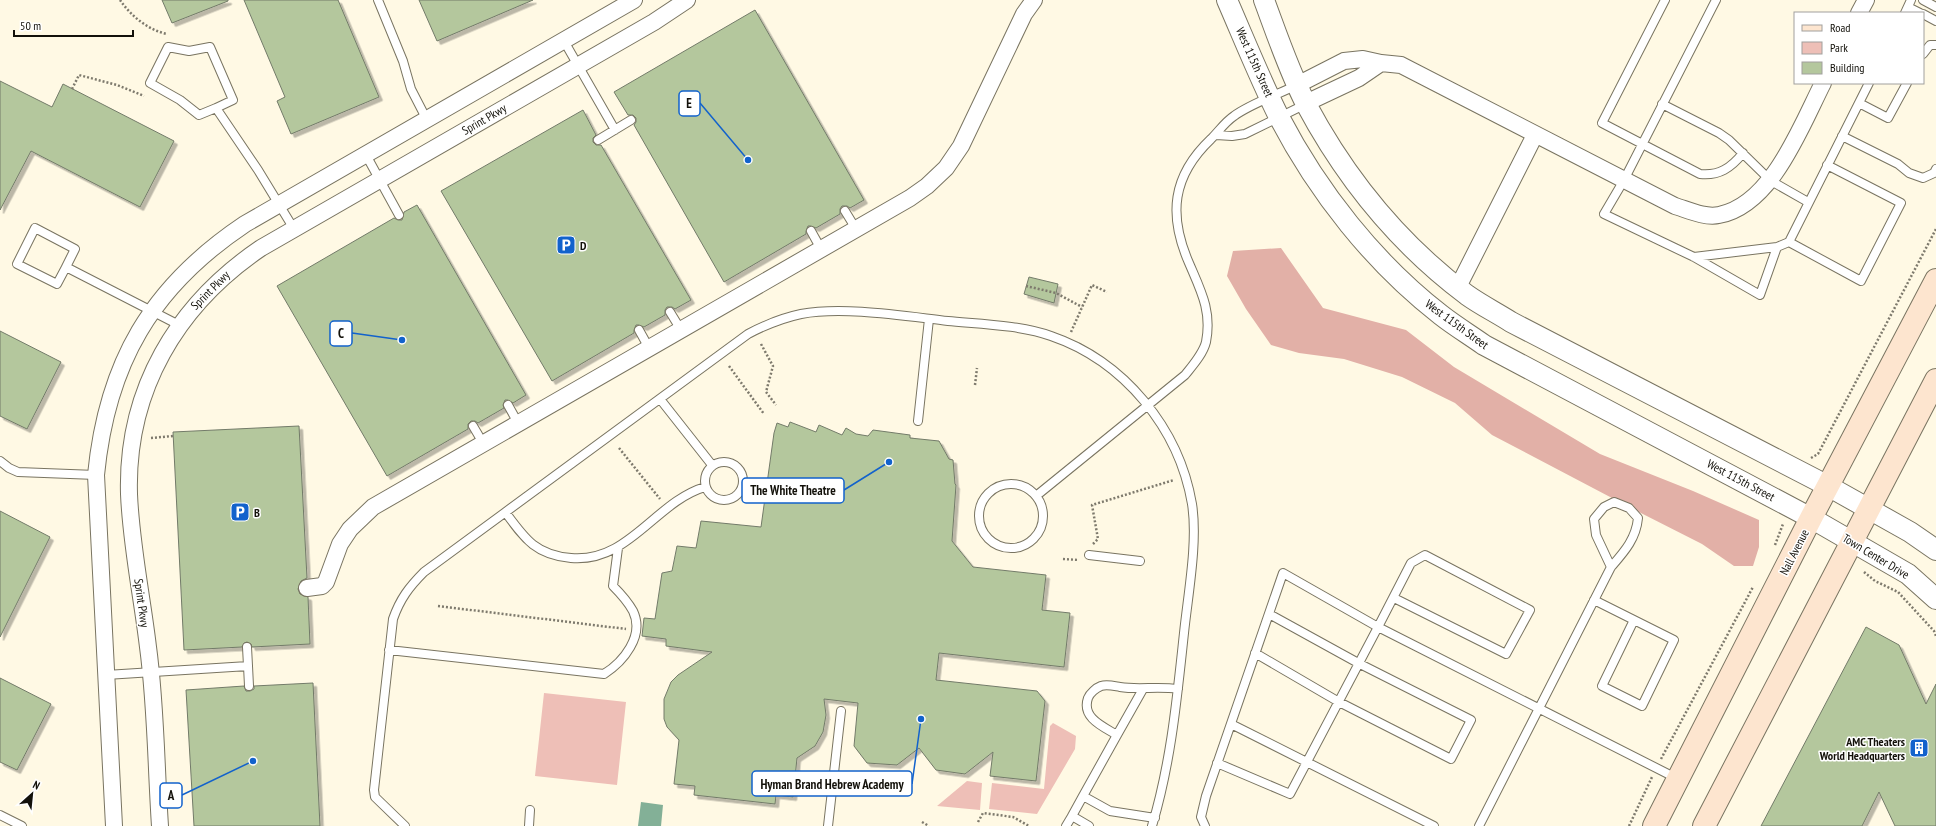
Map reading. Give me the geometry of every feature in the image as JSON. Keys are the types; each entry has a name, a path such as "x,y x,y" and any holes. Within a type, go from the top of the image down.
{"main road":[{"name":"Nall Avenue","path":"1654,826 1679,780 1811,518 1936,280"},
{"path":"1704,826 1936,380"}],"street":[{"path":"114,826 96,475 103,426 114,386 131,345 151,311 175,282 206,252 245,224 634,0"},
{"name":"Sprint Pkwy","path":"160,826 150,672 130,512 129,474 135,427 141,403 159,358 179,325 205,294 223,276 261,248 660,18 687,0"},
{"path":"307,588 322,586 326,582 340,544 360,517 373,507 856,229 927,186 946,168 961,146 1024,14 1034,0"},
{"name":"West 115th Street","path":"1227,0 1279,117 1323,189 1362,239 1405,284 1442,316 1484,345 1791,506 1811,518"},
{"path":"1264,0 1297,85 1342,165 1366,198 1396,232 1424,260 1468,296 1511,322 1828,486 1910,532 1936,550"},
{"path":"1860,12 1866,0"},
{"path":"1297,85 1344,61 1363,59 1401,65 1674,206 1698,214 1718,216 1737,209 1771,181 1822,84"},
{"path":"1306,103 1359,78 1381,63"},
{"path":"1458,287 1535,134"},
{"name":"Town Center Drive","path":"1811,518 1908,574 1936,599"}],"lane":[{"path":"378,0 403,61 410,89 427,120"},
{"path":"1665,0 1602,123 1700,174 1711,175 1724,170 1737,161 1743,153"},
{"path":"1716,0 1624,180 1604,214 1694,257 1760,296 1777,247"},
{"path":"1923,0 1936,7"},
{"path":"1908,7 1918,12"},
{"path":"1924,15 1936,21"},
{"path":"564,41 615,130"},
{"path":"1924,53 1930,45 1936,45"},
{"path":"168,47 189,50 210,47 233,100 216,108 199,115 180,100 150,83 168,47"},
{"path":"1694,257 1777,247 1789,242 1808,202 1869,84"},
{"path":"1859,103 1888,118 1906,84"},
{"path":"1036,496 1185,375 1198,360 1206,343 1208,323 1206,306 1181,244 1176,224 1176,204 1180,184 1189,166 1202,148 1216,135 1226,122 1236,114 1297,85"},
{"path":"1216,135 1232,136 1245,134 1306,103"},
{"path":"1662,104 1719,133 1743,153 1771,181 1808,202"},
{"path":"216,108 258,170 294,229"},
{"path":"598,140 631,120"},
{"path":"1842,136 1898,164 1909,173 1923,178 1934,173 1936,169"},
{"path":"366,155 399,215"},
{"path":"1789,242 1861,281 1901,203 1827,165"},
{"path":"845,211 856,229"},
{"path":"35,228 75,249 66,267 57,284 17,264 35,228"},
{"path":"811,231 821,249"},
{"path":"66,267 179,325"},
{"path":"405,826 375,797 374,790 393,619 398,603 408,587 424,572 748,334 778,320 801,314 825,311 929,319 1031,331 1049,335 1082,349 1106,364 1125,380 1148,405 1158,419 1175,450 1192,504 1192,545 1178,689 1171,742 1153,822 1110,811 1083,796"},
{"path":"670,312 681,330"},
{"path":"918,421 929,319"},
{"path":"639,330 649,348"},
{"path":"660,400 712,465"},
{"path":"508,405 518,423"},
{"path":"474,426 483,443"},
{"path":"0,461 9,468 18,472 96,475"},
{"path":"721,461 734,464 742,474 742,486 735,496 723,500 711,496 705,487 704,479 706,472 712,465 721,461"},
{"path":"1006,484 1017,484 1027,488 1036,496 1042,510 1042,524 1037,534 1030,541 1022,546 1007,547 993,542 985,535 979,520 981,504 987,494 995,488 1006,484"},
{"path":"506,513 523,537 534,547 562,557 592,558 618,548 683,496 705,487"},
{"path":"1479,826 1611,567 1629,545 1637,530 1638,518 1630,508 1614,502 1604,507 1594,519 1596,535 1611,567"},
{"path":"389,650 604,674 616,666 627,653 633,640 635,630 633,612 613,586 618,548"},
{"path":"1087,553 1140,561"},
{"path":"1217,763 1290,794 1360,664 1411,563 1425,555 1530,610 1506,654 1394,598"},
{"path":"1205,826 1201,816 1217,763 1283,574 1378,628 1679,780"},
{"path":"1594,600 1634,620 1674,640 1642,706 1602,686 1634,620"},
{"path":"1256,653 1339,702 1451,759 1471,720 1360,664 1269,614"},
{"path":"246,647 249,686"},
{"path":"106,675 248,666"},
{"path":"1118,735 1092,719 1087,707 1090,695 1100,686 1107,685 1143,690 1162,688 1178,689"},
{"path":"1066,826 1143,690"},
{"path":"828,826 841,711"},
{"path":"1231,724 1434,826"},
{"path":"529,826 530,810"},
{"path":"0,815 22,826"},
{"path":"1072,816 1089,826"}],"path":[{"path":"120,0 138,20 155,30 169,35"},
{"path":"72,89 79,75 117,85 144,96"},
{"path":"1805,474 1812,457 1818,454 1936,229"},
{"path":"1070,334 1092,284 1107,292"},
{"path":"1026,286 1056,293 1082,307"},
{"path":"761,344 773,366 766,392 776,405"},
{"path":"729,366 764,414"},
{"path":"975,385 977,368"},
{"path":"151,438 173,436"},
{"path":"620,448 666,506 670,506"},
{"path":"1063,559 1079,561 1098,539 1092,505 1176,480 1187,486"},
{"path":"1773,548 1791,506"},
{"path":"1864,572 1875,581 1898,592 1934,631 1936,636"},
{"path":"1630,826 1656,768 1756,582"},
{"path":"438,606 635,630"},
{"path":"978,822 983,813 1013,817 1029,826"},
{"path":"922,822 929,826"}],"green space":[{"path":"544,693 626,702 617,785 535,776"},
{"path":"1053,723 1076,736 1075,749 1037,814 989,809 992,783 1044,789 1050,726"},
{"path":"967,781 982,783 980,810 937,806"}],"shaded area":[{"path":"1281,248 1323,308 1406,330 1454,367 1600,454 1693,491 1759,520 1759,547 1753,566 1734,566 1702,544 1492,435 1455,403 1402,377 1344,359 1299,353 1271,345 1246,309 1227,276 1233,251"},
{"path":"641,802 663,805 661,826 638,826"}],"building":[{"path":"162,0 228,0 228,1 172,23"},
{"path":"244,0 338,0 379,97 291,134 277,101 285,97"},
{"path":"419,0 533,0 437,41"},
{"path":"755,10 864,200 850,208 847,206 842,206 840,209 840,214 816,228 808,226 806,234 724,282 634,125 636,118 633,115 628,115 614,92"},
{"path":"0,81 52,107 63,84 174,141 140,207 31,151 0,210"},
{"name":"D","path":"583,110 596,135 593,138 593,142 596,145 601,145 691,300 675,309 672,307 667,307 665,310 665,315 644,327 636,325 634,333 552,381 441,191"},
{"path":"417,205 526,395 513,403 505,400 503,405 504,408 478,423 471,421 468,424 468,429 387,476 277,286 394,218 402,220 404,212"},
{"path":"1029,277 1058,284 1054,303 1024,294"},
{"path":"0,331 61,362 27,429 0,416"},
{"path":"790,422 816,432 819,425 842,435 846,428 856,434 868,436 873,430 910,435 910,438 939,441 949,459 953,460 956,485 952,541 973,567 1046,575 1042,610 1070,613 1064,667 939,653 936,680 1037,691 1045,701 1036,781 990,776 993,752 965,774 936,770 919,748 897,765 867,763 854,746 858,703 824,699 826,715 823,732 815,746 797,758 793,797 776,795 775,804 694,795 695,786 674,784 679,740 667,727 664,719 664,699 671,682 678,675 712,652 666,646 666,639 642,636 644,618 655,619 662,573 672,571 677,546 696,548 701,521 761,527 774,433 777,423 788,427"},
{"name":"B","path":"299,426 307,578 301,581 298,589 300,594 308,597 310,644 252,647 251,644 247,642 244,643 242,647 184,650 173,432"},
{"path":"0,511 50,537 0,637"},
{"path":"1866,627 1899,645 1926,704 1936,684 1936,826 1895,826 1879,792 1862,826 1761,826"},
{"path":"0,678 51,704 17,770 0,762"},
{"path":"313,683 320,826 194,826 186,690 244,686 246,691 250,691 254,689 254,686"}],"place":[{"name":"E","path":"748,160"},
{"name":"D","path":"566,245"},
{"name":"C","path":"402,340"},
{"name":"The White Theatre","path":"889,462"},
{"name":"B","path":"240,512"},
{"name":"Hyman Brand Hebrew Academy","path":"921,719"},
{"name":"AMC Theaters World Headquarters","path":"1919,748"},
{"name":"A","path":"253,761"}]}
